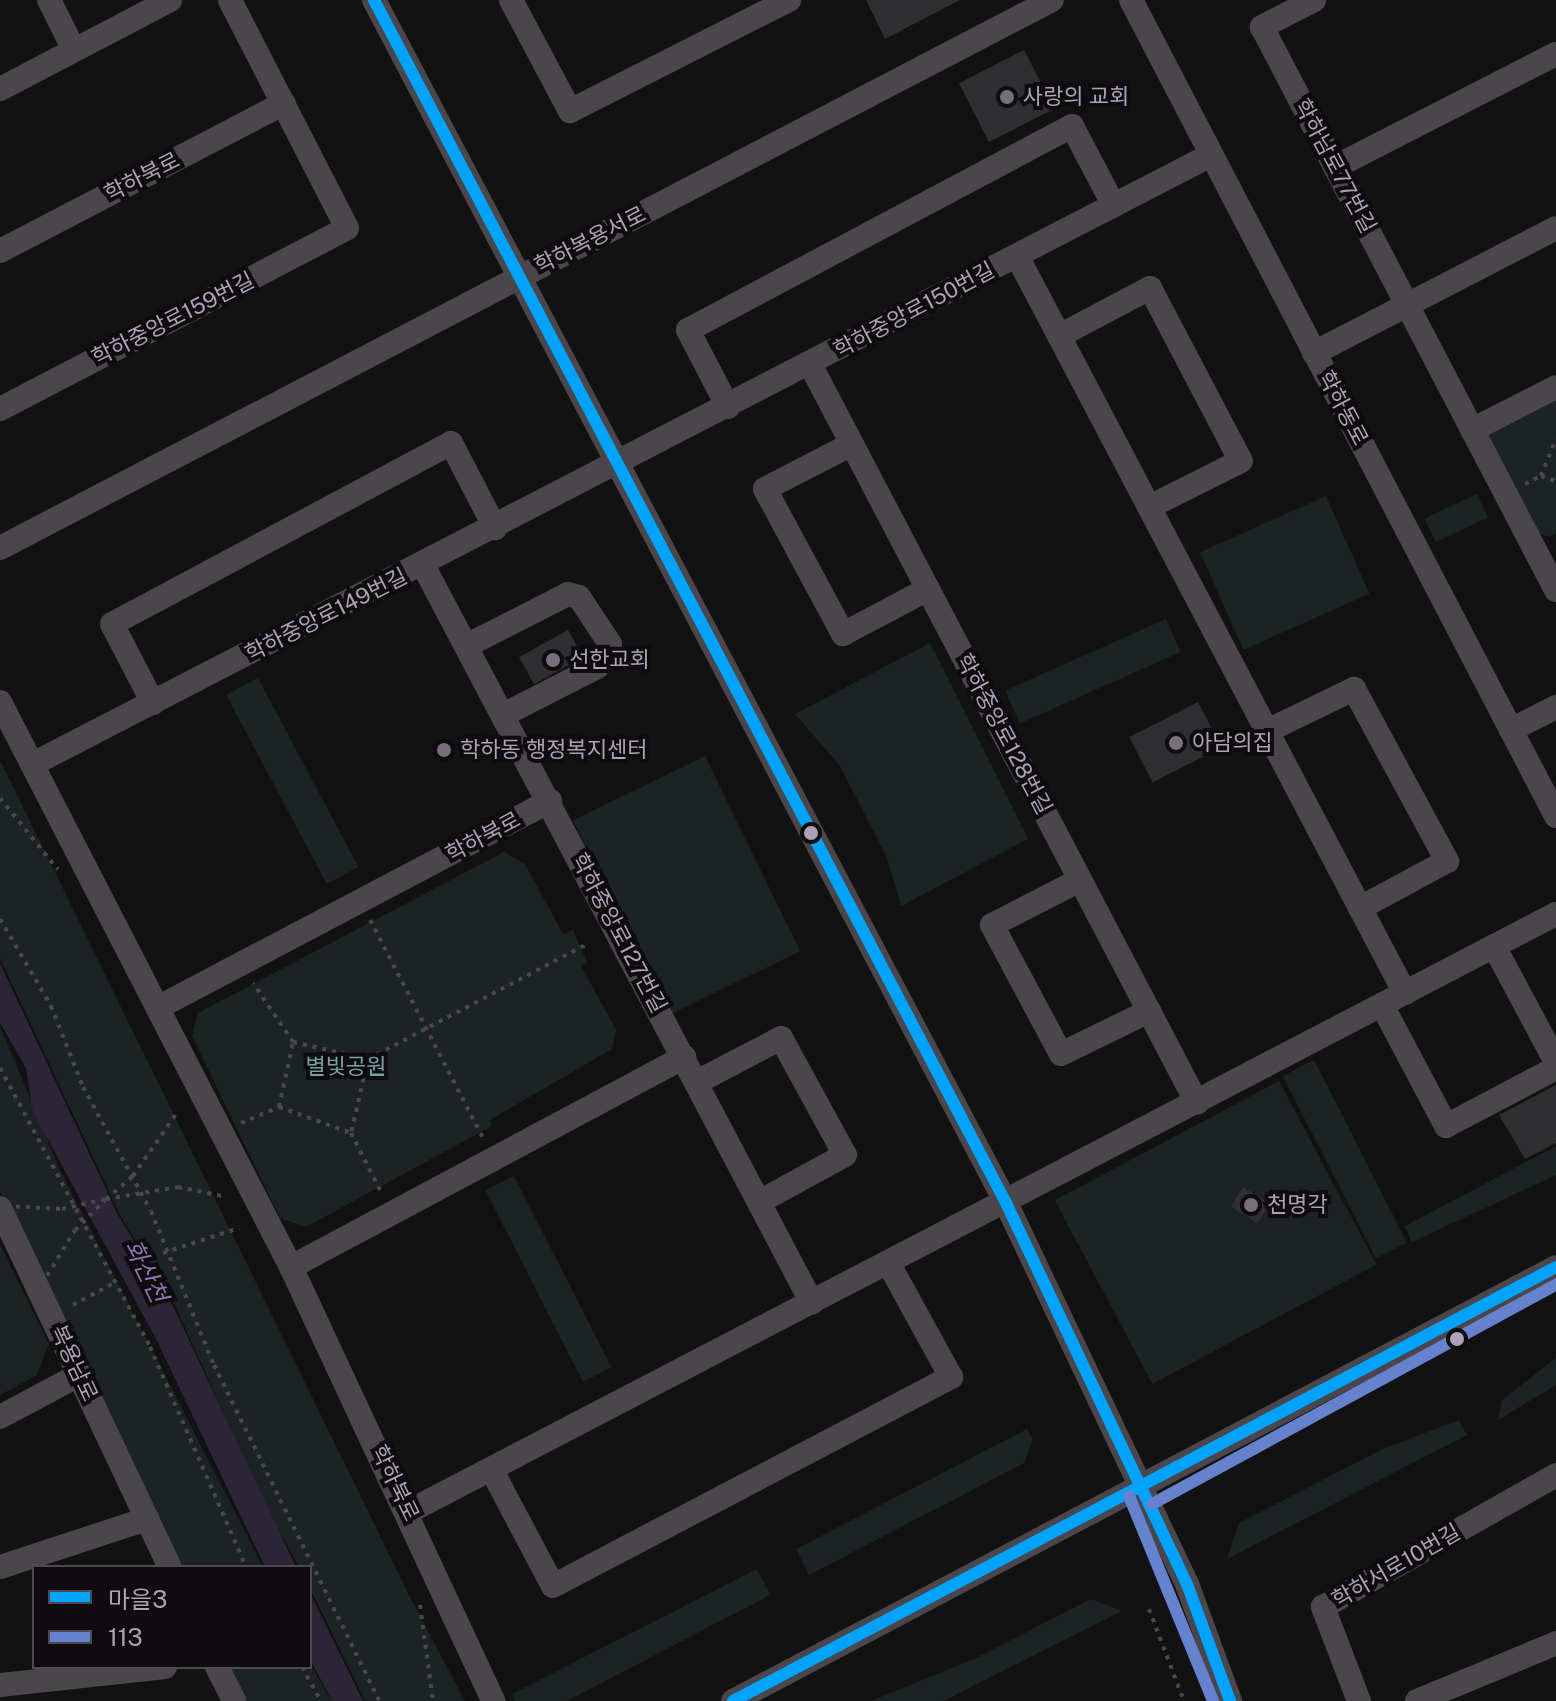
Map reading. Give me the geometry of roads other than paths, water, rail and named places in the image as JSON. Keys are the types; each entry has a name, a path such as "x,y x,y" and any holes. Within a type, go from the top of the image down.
{"street":[{"path":"49,0 74,50"},
{"path":"0,89 170,0"},
{"path":"230,0 284,103"},
{"path":"374,0 1006,1203 1144,1490 1230,1701"},
{"path":"511,0 570,111 789,0"},
{"name":"학하복용서로","path":"0,548 1052,0"},
{"name":"학하동로","path":"1131,0 1556,816"},
{"name":"학하남로77번길","path":"1314,0 1262,27 1472,430 1547,549 1556,590"},
{"path":"1335,167 1556,54"},
{"name":"학하중앙로159번길","path":"0,409 347,228 284,103"},
{"name":"학하북로","path":"0,251 284,103"},
{"path":"728,407 688,330 1072,126 1114,206"},
{"name":"학하중앙로150번길","path":"618,465 1211,155"},
{"path":"1314,353 1556,228"},
{"path":"1017,256 1405,993"},
{"path":"1059,336 1150,288 1241,461 1149,507"},
{"name":"학하중앙로128번길","path":"810,364 1197,1103"},
{"path":"1472,430 1556,387"},
{"path":"153,703 112,624 451,443 495,528"},
{"path":"852,444 765,489 843,634 928,589"},
{"name":"학하중앙로149번길","path":"33,764 618,465"},
{"name":"학하중앙로127번길","path":"423,565 505,714 812,1303"},
{"path":"468,645 568,594 579,597 610,644 597,667 505,714"},
{"path":"1267,731 1354,689 1447,861 1360,908"},
{"name":"학하북로","path":"0,702 161,1006 291,1267 408,1512 493,1701"},
{"path":"1511,730 1556,707"},
{"name":"학하북로","path":"161,1006 550,801"},
{"path":"1080,880 992,925 1061,1054 1149,1011"},
{"path":"408,1512 1556,914"},
{"path":"1494,946 1556,1062"},
{"path":"1382,1005 1446,1126 1556,1068"},
{"path":"697,1082 781,1038 845,1155 759,1202"},
{"path":"291,1267 684,1057"},
{"name":"복용남로","path":"3,1207 169,1565"},
{"path":"491,1469 553,1586 951,1377 889,1264"},
{"path":"733,1701 1144,1490 1556,1267"},
{"path":"0,1417 79,1375"},
{"name":"학하서로10번길","path":"1359,1701 1323,1607 1556,1475"},
{"path":"0,1567 147,1519"},
{"path":"1417,1701 1556,1643"},
{"path":"0,1685 147,1669"},
{"path":"218,1669 234,1701"}],"water":[{"name":"화산천","path":"0,963 118,1215 172,1304 295,1565 264,1565 156,1339 33,1112 26,1068 0,1023"},
{"path":"312,1598 363,1701 332,1701 312,1663"}],"place":[{"name":"사랑의 교회","path":"1007,97"},
{"name":"선한교회","path":"553,660"},
{"name":"아담의집","path":"1176,743"},
{"name":"학하동 행정복지센터","path":"444,750"},
{"name":"천명각","path":"1251,1205"}],"park label":[{"name":"별빛공원","path":"346,1067"}]}
